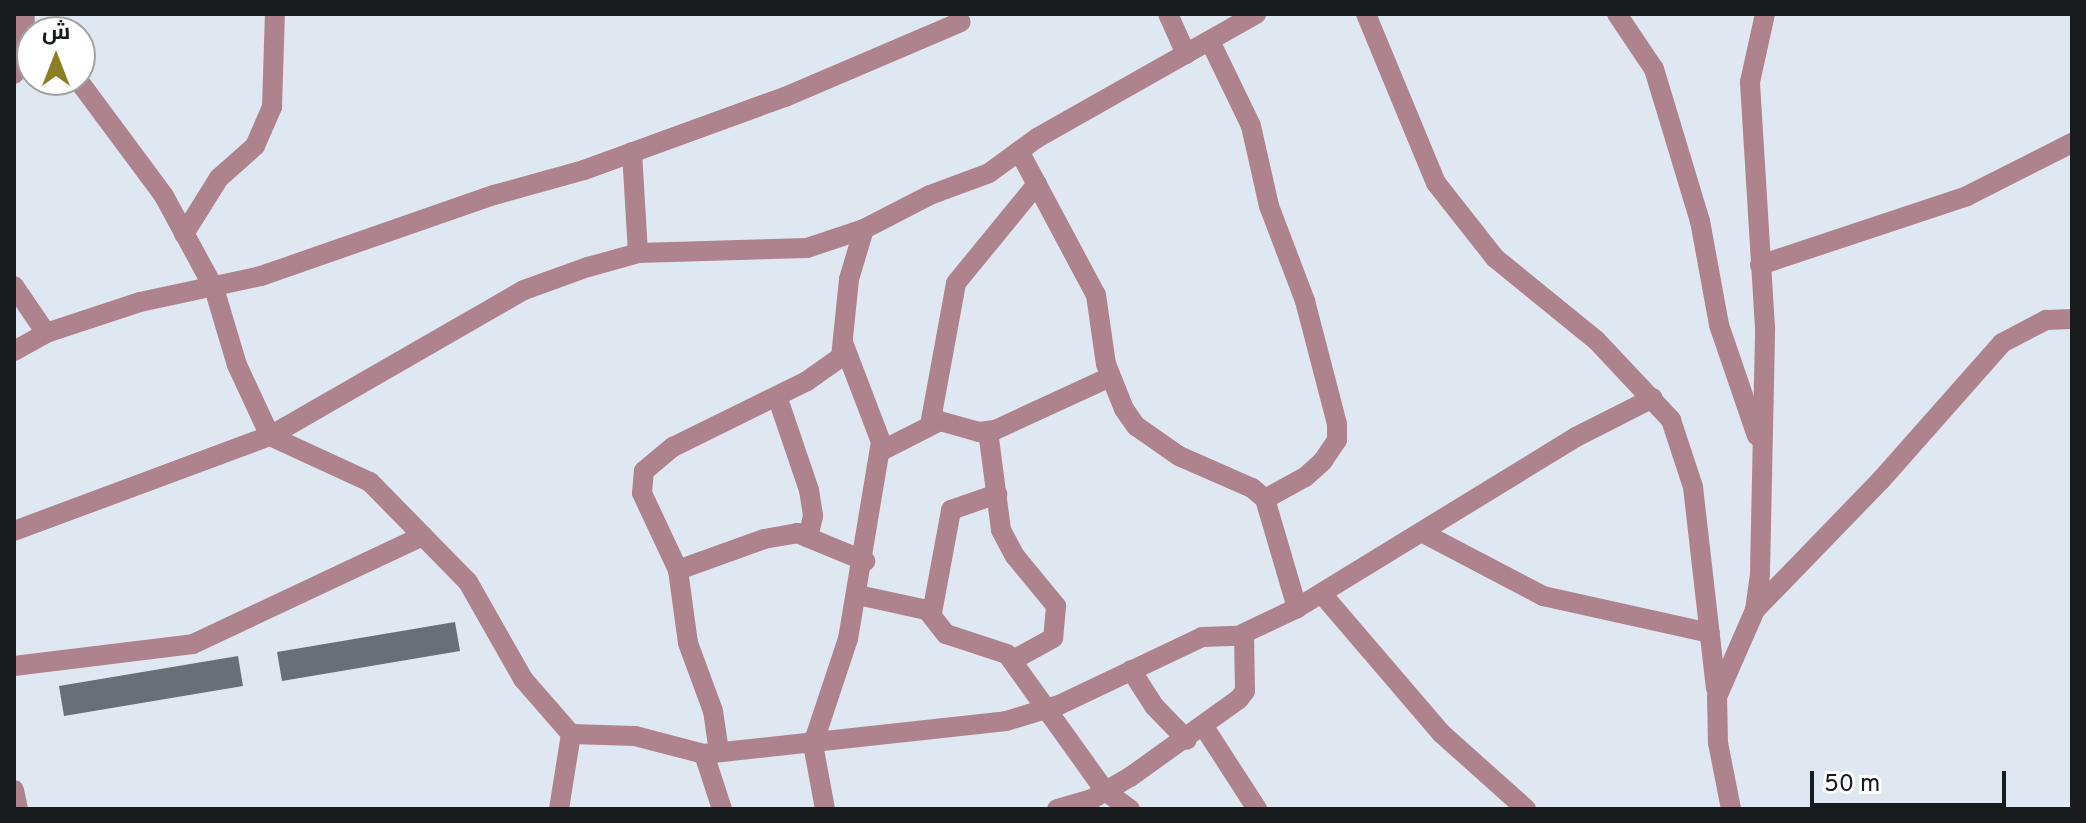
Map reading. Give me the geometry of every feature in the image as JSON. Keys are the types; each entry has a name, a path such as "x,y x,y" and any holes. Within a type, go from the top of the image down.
{"street":[{"path":"184,234 219,178 255,146 272,107 275,14"},
{"path":"1168,14 1186,54"},
{"path":"14,531 270,436 524,290 638,253 807,248 864,229 930,195 972,182 1019,151 1256,14"},
{"path":"1366,14 1436,183 1495,258 1596,340 1671,420 1693,487 1717,697 1718,743 1731,809"},
{"path":"1617,14 1654,69 1700,221 1719,325 1763,451"},
{"path":"1755,610 1765,328 1750,82 1765,14"},
{"path":"14,351 46,333 140,302 214,288 632,152 785,97 961,22"},
{"path":"1210,41 1251,126 1269,206 1305,301 1337,424 1337,440 1323,461 1265,499"},
{"path":"90,96 164,196 214,288 237,365 270,436 370,482 468,582 523,679 571,734 635,736 712,753 1006,721 1049,708 1202,637 1244,634 1297,608 1576,437 1653,398"},
{"path":"1760,265 1967,196 2072,143"},
{"path":"1019,151 1096,295 1110,377 1136,426 1202,469 1243,483 1265,499 1297,608"},
{"path":"632,152 638,253"},
{"path":"930,425 956,283 1037,184"},
{"path":"722,809 712,753 713,711 688,643 678,570 642,493 644,471 673,447 833,365 844,345 849,279 864,229"},
{"path":"14,286 46,333"},
{"path":"1717,697 1755,610 1881,480 2002,343 2046,320 2072,319"},
{"path":"825,809 813,744 858,595 881,451 876,424 844,345"},
{"path":"881,451 940,421 988,431 1110,377"},
{"path":"777,396 809,490 813,516 808,537"},
{"path":"988,431 1006,541 1056,606 1053,638 1013,660"},
{"path":"932,613 951,510 997,494"},
{"path":"678,570 764,539 797,533 865,561"},
{"path":"1423,533 1543,596 1710,633"},
{"path":"14,666 193,644 423,536"},
{"path":"1322,594 1441,733 1526,809"},
{"path":"858,595 932,613 946,634 997,649 1013,660 1105,791 1130,809"},
{"path":"1057,809 1105,791 1187,740 1245,691 1244,634"},
{"path":"1131,670 1154,706 1187,740"},
{"path":"1204,727 1257,809"},
{"path":"559,809 571,734"},
{"path":"14,790 18,809"}],"building":[{"path":"455,622 460,651 282,681 277,652"},
{"path":"238,656 243,686 64,716 59,686"}]}
